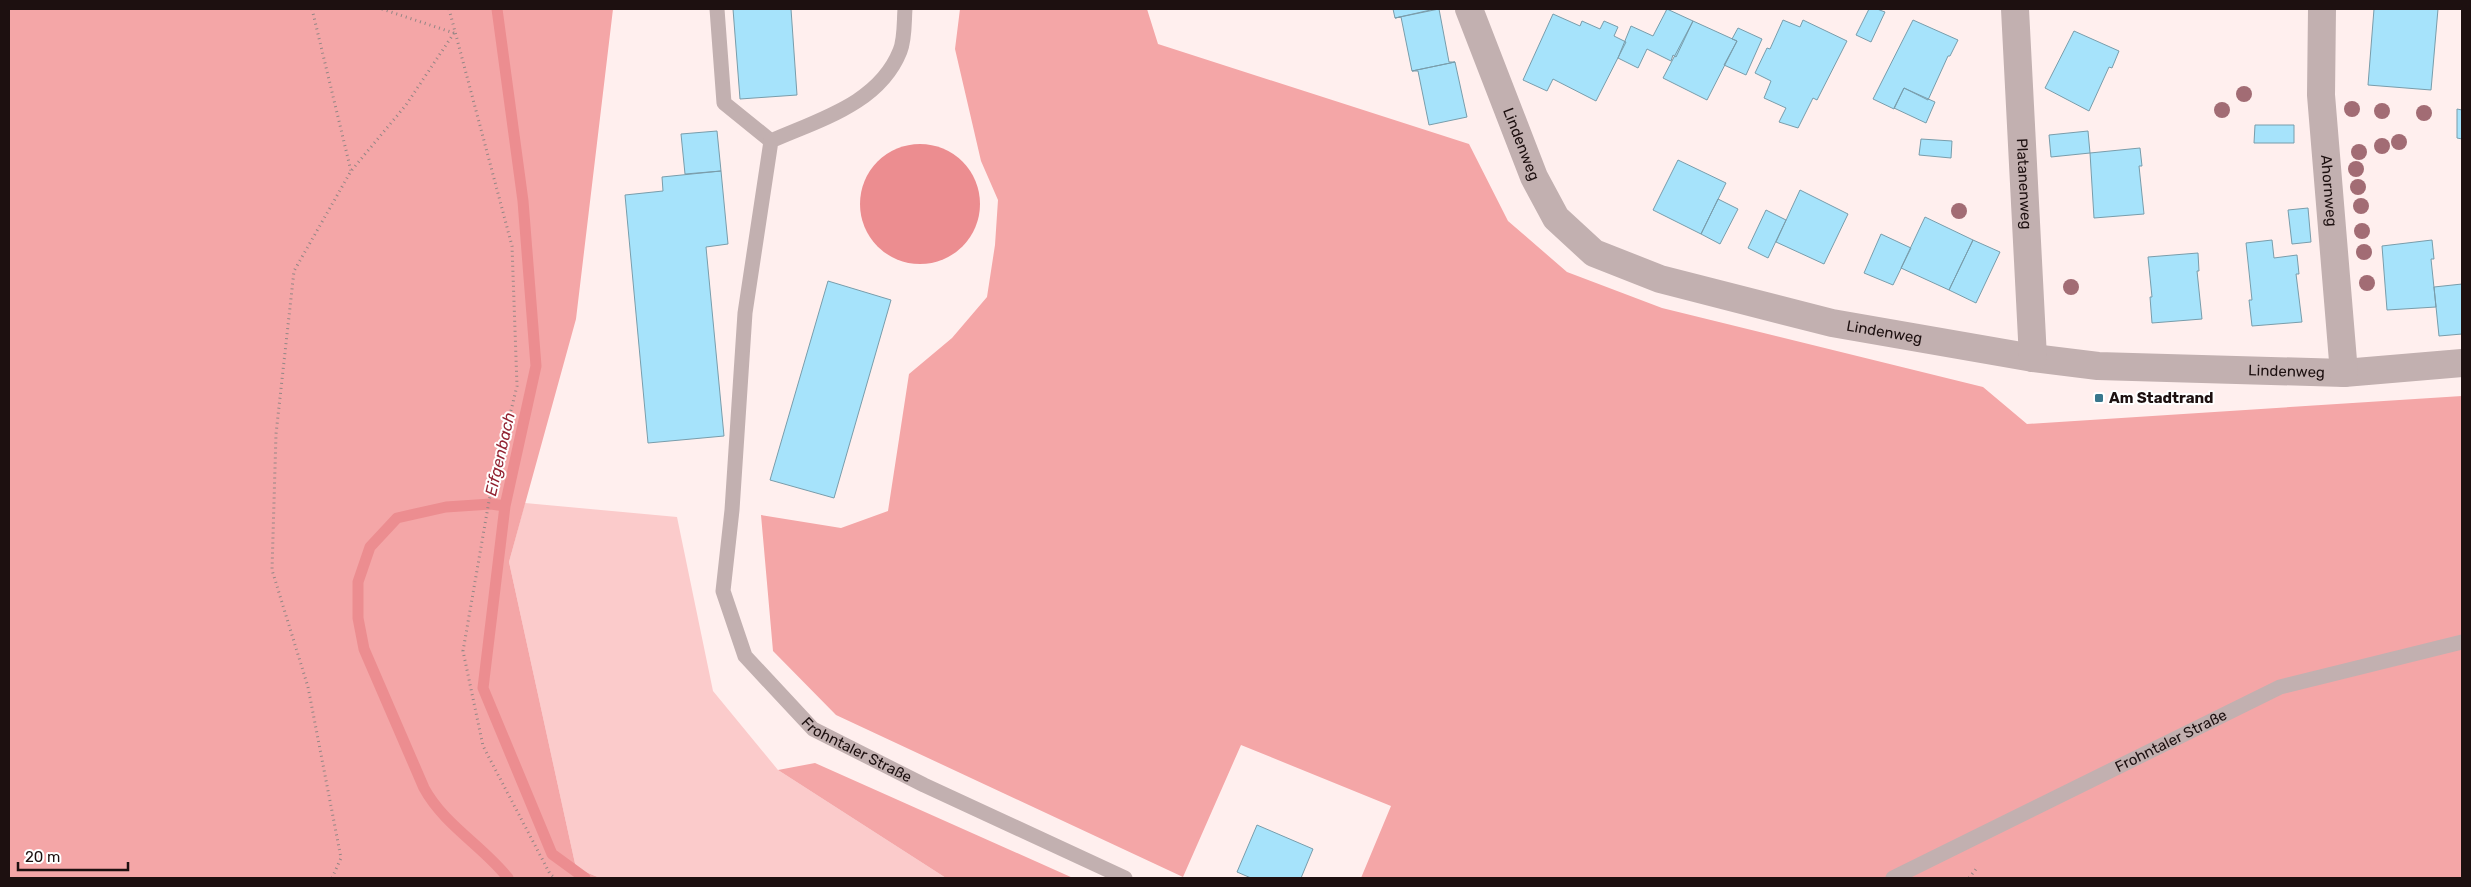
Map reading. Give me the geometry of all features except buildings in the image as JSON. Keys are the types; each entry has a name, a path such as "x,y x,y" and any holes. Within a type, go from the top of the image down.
{"street":[{"name":"Lindenweg","path":"1469,9 1534,177 1556,218 1594,253 1660,279 1832,323 2033,358 2098,366 2344,373 2462,363"},
{"name":"Platanenweg","path":"2015,9 2033,358"},
{"name":"Ahornweg","path":"2322,9 2321,94 2344,373"}],"lane":[{"path":"717,9 724,103 771,141 852,106 884,78 901,50 905,9"},
{"name":"Frohntaler Straße","path":"771,141 745,313 732,510 723,591 745,656 813,729 924,785 1125,878"},
{"name":"Frohntaler Straße","path":"1894,878 2280,686 2462,642"}],"path":[{"path":"312,9 351,171"},
{"path":"382,9 454,33"},
{"path":"449,9 512,246 517,386 489,501 463,651 483,746 550,874 555,878"},
{"path":"332,878 341,858 310,696 272,570 276,434 294,271 351,171 406,105 454,33"}],"shaded area":[{"path":"9,9 613,9 576,319 509,562 576,868 600,878 9,878"},
{"path":"960,9 1147,9 1158,44 1469,144 1508,221 1567,272 1662,308 1983,387 2027,424 2462,396 2462,878 1361,878 1391,806 1241,745 1183,877 836,715 773,651 761,515 841,528 888,511 909,374 952,338 987,297 995,245 998,200 981,161 955,49"},
{"path":"920,144 932,145 943,149 953,154 962,162 970,171 975,181 979,192 979,216 975,227 970,237 962,246 953,254 943,259 932,263 920,264 908,263 897,259 887,254 878,246 870,237 865,227 861,216 860,204 861,192 865,181 870,171 878,162 887,154 897,149 908,145"},
{"path":"525,503 677,517 713,691 778,770 946,878 600,878 576,868 509,562"},
{"path":"815,763 1073,878 946,878 778,770"}],"waterway":[{"name":"Eifgenbach","path":"497,9 523,201 536,366 505,506 483,688 552,854 585,878"},
{"path":"505,506 491,504 446,507 397,518 370,547 358,582 358,618 364,649 424,788 442,813 498,866 508,878"}],"place":[{"name":"Am Stadtrand","path":"2099,398"}]}
